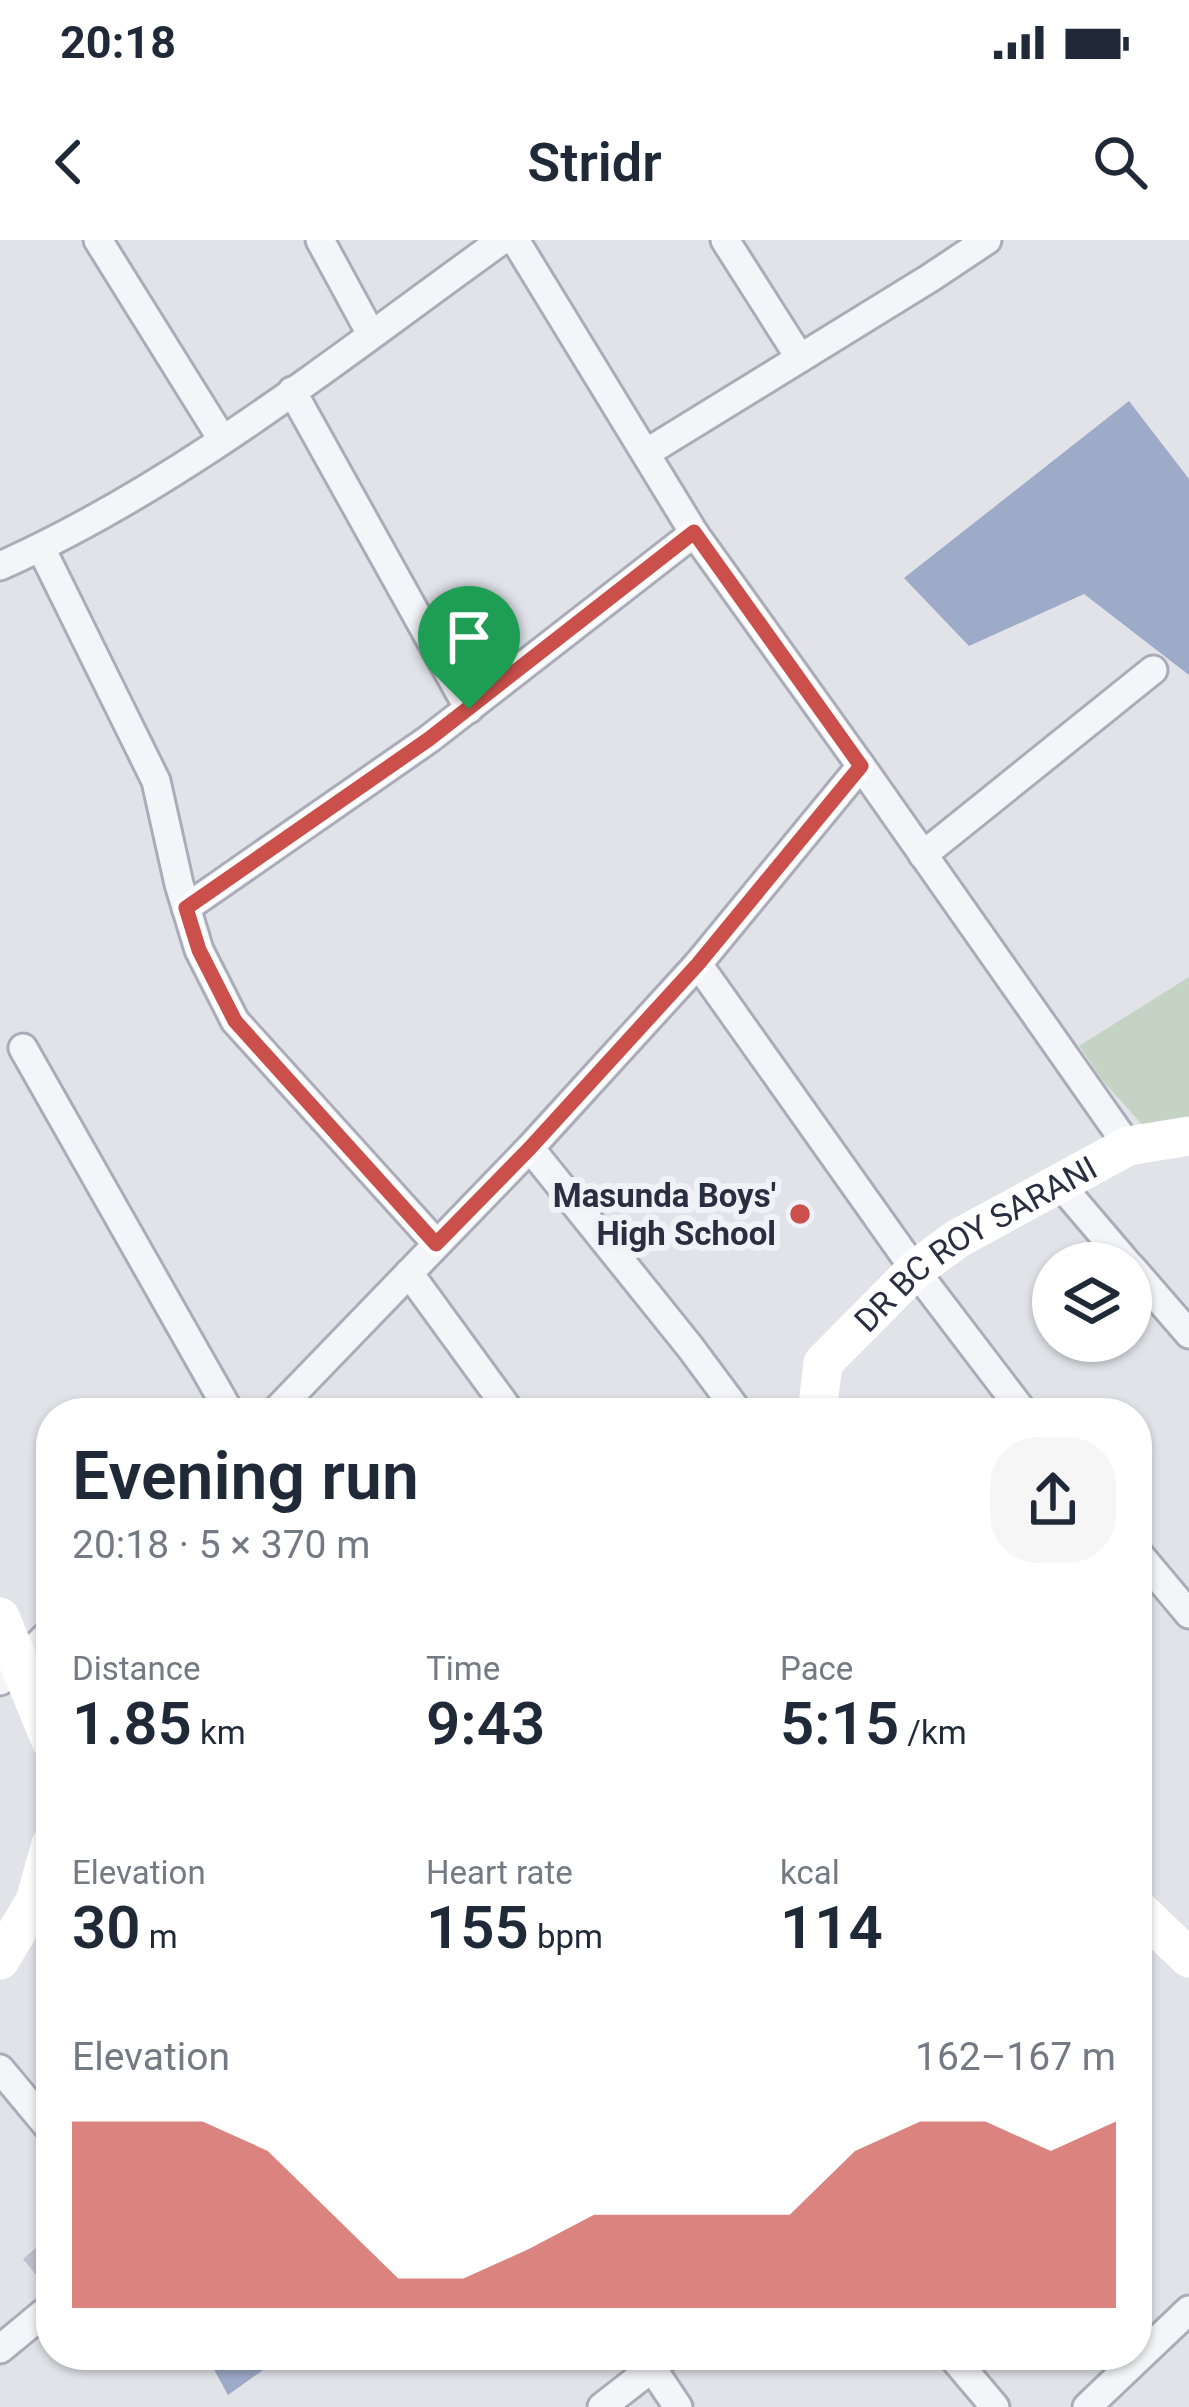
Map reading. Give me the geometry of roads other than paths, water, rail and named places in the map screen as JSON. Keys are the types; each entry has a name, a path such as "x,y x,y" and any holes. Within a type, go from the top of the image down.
{"street":[{"path":"98,240 222,439"},
{"path":"320,240 371,334"},
{"path":"0,566 140,494 502,240"},
{"path":"515,240 694,532 1128,1146"},
{"path":"725,240 800,358"},
{"path":"646,453 987,240"},
{"path":"292,391 469,709"},
{"path":"186,908 469,709 694,532"},
{"path":"41,548 157,782 199,950 235,1021 436,1244"},
{"path":"923,855 1153,670"},
{"path":"288,1398 530,1148 698,964 861,766"},
{"path":"698,964 915,1270 1013,1398"},
{"path":"23,1048 221,1398"},
{"name":"DR BC ROY SARANI","path":"815,1398 823,1363 915,1270 957,1239 1128,1146 1189,1136"},
{"path":"530,1148 728,1398"},
{"path":"1058,1182 1109,1242"},
{"path":"409,1273 501,1398"},
{"path":"1152,1291 1189,1334"},
{"path":"1152,1570 1189,1614"},
{"path":"0,1617 9,1672 36,1716"},
{"path":"9,1672 36,1646"},
{"path":"0,1960 36,1897"},
{"path":"1152,1918 1183,1939"},
{"path":"0,2068 36,2112"},
{"path":"1152,2346 1189,2310"},
{"path":"0,2349 36,2319"},
{"path":"602,2407 649,2370"},
{"path":"664,2370 679,2407"},
{"path":"963,2370 994,2407"},
{"path":"1088,2407 1127,2370"}],"water":[{"path":"1129,401 1189,479 1189,675 1084,594 969,646 904,578"},
{"path":"214,2370 263,2370 228,2395"}],"place":[{"name":"Masunda Boys' High School","path":"800,1214"}]}
